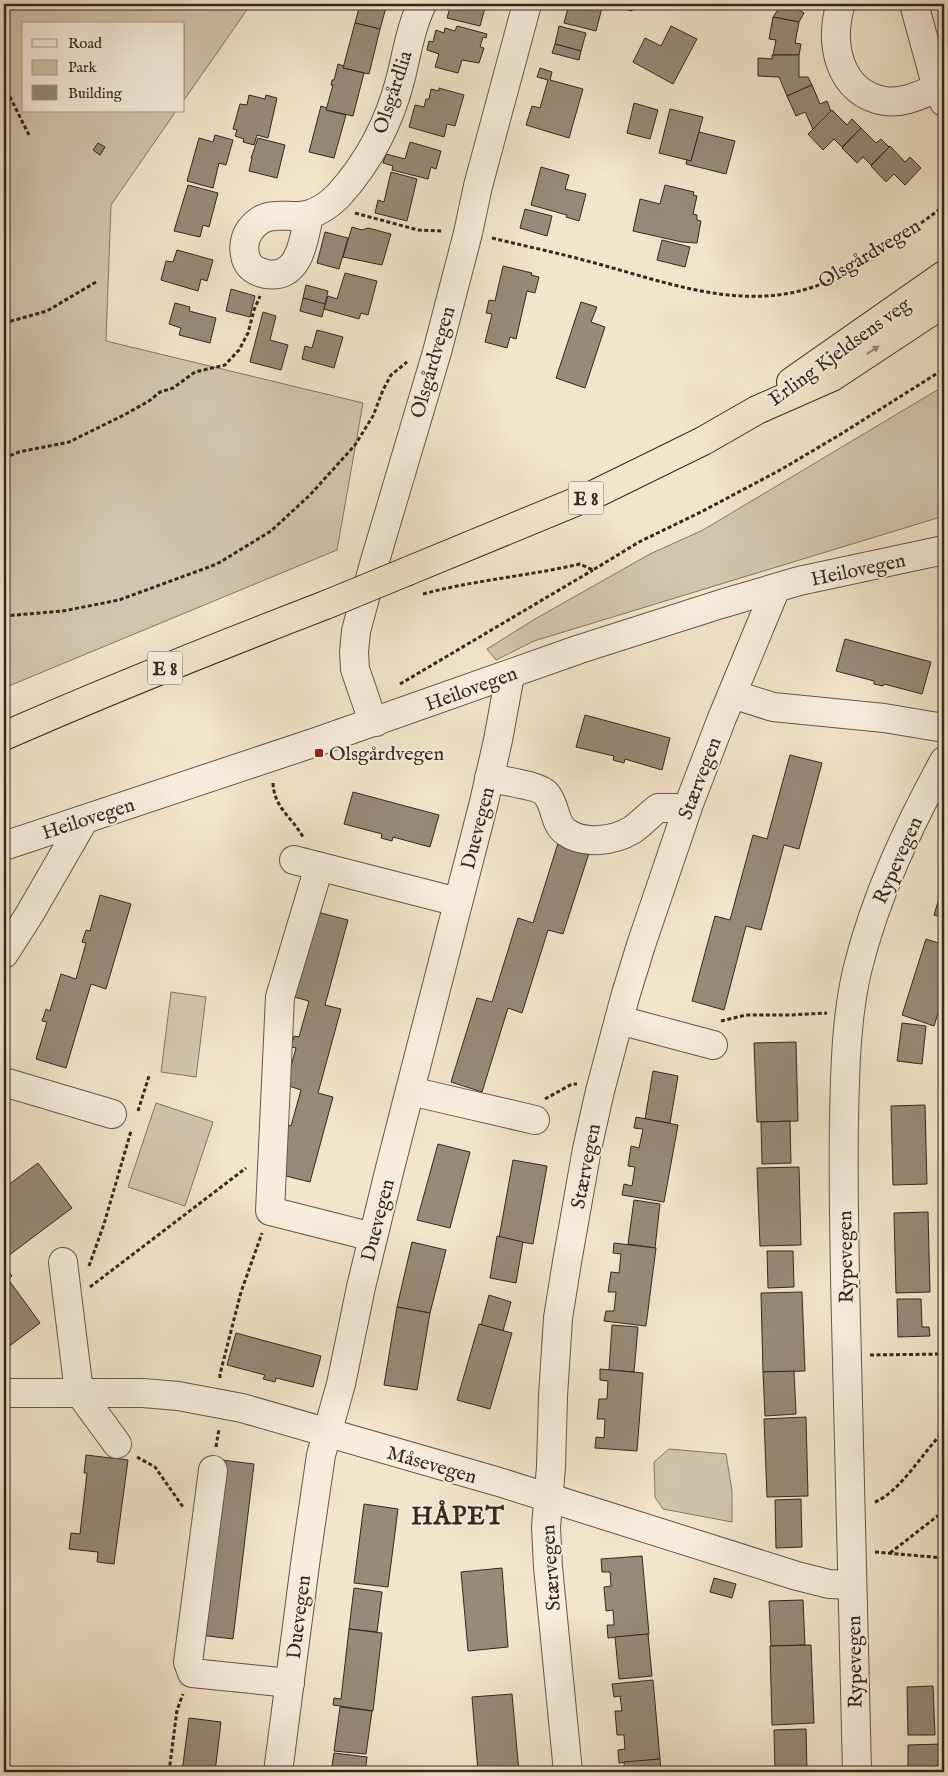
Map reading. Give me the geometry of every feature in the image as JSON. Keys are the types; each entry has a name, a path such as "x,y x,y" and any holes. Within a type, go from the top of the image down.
{"highway":[{"name":"Erling Kjeldsens veg","path":"757,410 802,374 944,275"},
{"name":"Erling Kjeldsens veg","path":"411,584 703,441 757,410 832,377 944,302"},
{"name":"E 8","path":"4,736 234,640 328,604 411,584"}],"street":[{"name":"Olsgårdlia","path":"270,274 286,271 296,264 305,237 318,210 361,168 381,132 394,99 412,27 422,4"},
{"name":"Olsgårdvegen","path":"373,716 355,669 356,631 437,352 468,233 478,186 527,4"},
{"path":"841,4 836,23 835,41 842,70 859,90 871,97 886,101 940,95 914,4"},
{"path":"270,274 250,268 246,259 244,248 247,235 255,224 268,217 318,210"},
{"name":"Heilovegen","path":"4,846 271,757 373,716 510,675 599,643 721,604 799,581 944,550"},
{"name":"Stærvegen","path":"568,1772 548,1567 546,1527 551,1467 553,1387 558,1318 588,1149 603,1082 640,945 687,808 776,588"},
{"name":"Duevegen","path":"278,1772 321,1455 328,1433 410,1091 490,778 510,675"},
{"path":"732,694 772,707 884,718 944,728"},
{"name":"Rypevegen","path":"857,1772 846,1356 844,1093 850,1011 857,972 880,897 895,859 944,761"},
{"path":"490,778 538,789 547,794 556,818 566,832 584,840 615,838 633,829 658,808 687,808"},
{"path":"4,954 84,820"},
{"path":"294,860 458,902"},
{"path":"320,867 280,997 270,1211 374,1237"},
{"path":"619,1020 705,1043"},
{"path":"4,1082 128,1116"},
{"path":"410,1091 529,1118"},
{"path":"62,1262 79,1392 116,1444"},
{"name":"Måsevegen","path":"4,1393 143,1392 178,1396 242,1408 548,1497 797,1576 829,1584 852,1585"},
{"path":"214,1470 188,1662 192,1673 290,1683"}],"path":[{"path":"4,85 29,135"},
{"name":"Olsgårdvegen","path":"468,233 557,253 708,292 754,298 776,296 814,287 850,269 895,241 944,206"},
{"path":"318,210 418,230 468,233"},
{"path":"4,458 19,452 69,442 124,415 149,401 160,392 173,388 195,372 225,364 239,350 248,333 254,310 270,274"},
{"path":"4,323 48,311 96,282"},
{"path":"4,616 63,611 119,600 217,564 271,532 310,495 355,445 373,416 391,375 398,368 416,358 437,352"},
{"path":"373,716 393,689 638,542 701,512 782,469 944,369"},
{"path":"411,584 445,588 580,564 593,570"},
{"path":"271,757 274,793 281,810 300,831 320,867"},
{"path":"705,1043 721,1021 746,1015 790,1016 850,1011"},
{"path":"88,1269 104,1224 128,1116 149,1076"},
{"path":"529,1118 545,1098 572,1084 603,1082"},
{"path":"68,1308 78,1296 273,1148"},
{"path":"214,1470 222,1404 220,1374 241,1292 270,1211"},
{"path":"846,1356 944,1354"},
{"path":"850,1508 872,1504 884,1498 896,1488 944,1431"},
{"path":"116,1444 155,1467 204,1538"},
{"path":"890,1553 944,1511"},
{"path":"852,1550 944,1558"},
{"path":"169,1772 177,1710 192,1673"}],"green space":[{"path":"4,4 251,4 185,99 185,22 22,22 22,112 175,112 111,205 106,341 363,403 337,550 4,688"},
{"path":"944,386 944,516 534,641 496,660 487,649 535,619 650,554 703,530"},
{"path":"171,992 206,997 196,1077 161,1072"},
{"path":"156,1103 213,1122 185,1206 128,1187"},
{"path":"669,1449 726,1454 732,1491 732,1522 663,1509 655,1497 654,1462"}],"building":[{"path":"360,4 387,4 380,29 355,23"},
{"path":"451,4 486,4 480,26 447,18"},
{"path":"569,4 603,4 596,31 564,23"},
{"path":"606,4 634,4 632,11"},
{"path":"782,4 802,4 799,10 804,13 799,22 773,17"},
{"path":"773,17 799,22 795,43 801,44 799,55 773,55 776,40 769,39"},
{"path":"355,23 380,29 369,74 343,68"},
{"path":"457,26 487,34 486,38 483,37 480,47 484,48 479,63 462,60 458,73 435,67 439,54 427,50 429,41 433,42 436,30 444,33 445,28 455,31"},
{"path":"559,26 586,33 581,51 555,44"},
{"path":"671,26 697,39 673,84 633,62 645,38 661,46"},
{"path":"555,44 581,51 579,60 552,53"},
{"path":"772,55 799,55 799,77 808,77 812,85 787,96 779,77 758,76 758,58 772,59"},
{"path":"338,64 344,66 343,68 364,73 353,116 326,110 333,85 331,85 332,80 334,80"},
{"path":"540,68 552,72 550,80 583,89 569,138 526,125 532,106 540,108 548,80 537,77"},
{"path":"812,85 820,104 827,101 831,111 813,129 805,112 796,116 787,96"},
{"path":"439,88 464,95 455,126 447,124 444,137 409,127 415,105 424,107 426,99 429,99 431,89 439,91"},
{"path":"249,95 265,99 266,95 277,98 268,138 257,135 254,145 243,142 244,139 235,136 237,130 233,129 240,104 247,105"},
{"path":"634,103 658,110 650,139 627,133"},
{"path":"321,106 327,108 326,110 346,115 334,158 309,152"},
{"path":"670,109 703,117 691,161 659,153"},
{"path":"832,110 847,125 852,119 861,128 842,147 834,139 823,150 808,134"},
{"path":"861,128 876,143 881,139 889,147 871,165 863,157 857,163 842,148"},
{"path":"699,132 735,141 726,174 686,164 687,160 691,161"},
{"path":"215,135 233,140 226,165 219,163 213,188 187,181 199,138 213,142"},
{"path":"258,138 285,145 277,178 249,171"},
{"path":"410,142 441,151 436,169 431,167 428,179 392,170 393,166 383,163 386,154 405,159"},
{"path":"98,143 105,147 100,155 93,150"},
{"path":"890,146 905,162 910,157 921,168 905,185 894,174 886,182 871,166"},
{"path":"541,167 569,175 565,189 586,194 579,221 566,217 567,215 531,205"},
{"path":"391,172 417,179 407,221 375,213 378,200 384,202"},
{"path":"188,185 218,193 209,227 203,225 200,237 174,231"},
{"path":"665,185 694,192 693,195 697,196 693,214 697,215 697,220 701,221 697,243 682,242 633,231 640,199 660,204"},
{"path":"525,209 552,216 547,236 520,228"},
{"path":"352,227 362,230 368,228 391,234 382,265 343,257"},
{"path":"325,232 348,238 339,269 317,263"},
{"path":"662,240 690,247 685,267 657,260"},
{"path":"177,250 213,260 207,281 201,279 198,291 161,280 166,261 173,262"},
{"path":"503,266 532,273 531,275 539,277 535,293 527,291 516,339 510,337 507,348 485,342 492,314 486,313 489,300 495,301"},
{"path":"345,273 377,281 368,315 361,313 359,319 324,309 328,296 337,299"},
{"path":"306,285 328,291 325,304 303,298"},
{"path":"231,289 255,296 250,317 226,311"},
{"path":"303,298 325,304 322,317 300,311"},
{"path":"581,302 597,307 591,322 605,327 585,388 556,378"},
{"path":"175,303 190,307 189,311 216,318 210,343 179,335 181,328 169,324"},
{"path":"263,312 276,316 270,340 288,345 281,370 250,362"},
{"path":"317,330 343,337 334,368 302,359 305,346 312,348"},
{"path":"845,639 931,662 922,694 884,684 883,686 874,684 874,681 836,671"},
{"path":"585,715 670,738 662,770 625,759 624,763 613,760 614,756 576,747"},
{"path":"790,755 822,763 799,849 784,845 761,930 746,926 724,1010 692,1001 715,916 730,920 753,835 767,839"},
{"path":"353,792 439,815 430,847 393,837 392,841 381,838 382,834 344,824"},
{"path":"559,840 590,850 563,934 548,930 522,1013 508,1008 482,1092 451,1082 477,998 492,1002 518,918 533,923"},
{"path":"944,882 944,918 934,915"},
{"path":"100,895 131,904 106,989 91,984 66,1068 36,1059 47,1022 42,1021 46,1009 50,1011 61,974 76,979 86,943 82,942 86,930 90,931"},
{"path":"317,912 348,920 325,1005 341,1009 318,1093 333,1097 310,1182 278,1174 288,1137 284,1135 287,1125 291,1126 301,1090 286,1085 296,1048 291,1047 294,1036 299,1037 309,1001 294,997"},
{"path":"926,939 944,945 944,994 934,1026 902,1015"},
{"path":"902,1023 926,1026 922,1064 897,1061"},
{"path":"796,1042 798,1121 757,1122 754,1043"},
{"path":"653,1071 678,1076 670,1123 645,1119"},
{"path":"925,1105 927,1184 893,1185 891,1106"},
{"path":"636,1117 678,1125 664,1202 622,1195 624,1184 632,1186 635,1167 628,1166 631,1146 639,1148 643,1129 634,1128"},
{"path":"790,1121 791,1163 762,1164 761,1122"},
{"path":"438,1144 470,1152 450,1228 417,1220"},
{"path":"513,1160 547,1166 533,1244 499,1238"},
{"path":"38,1163 72,1208 4,1259 4,1188"},
{"path":"799,1167 801,1245 760,1246 757,1168"},
{"path":"634,1200 660,1204 655,1248 628,1244"},
{"path":"928,1212 930,1292 896,1293 894,1213"},
{"path":"497,1236 523,1242 516,1283 490,1278"},
{"path":"412,1242 446,1250 430,1313 397,1307"},
{"path":"614,1243 656,1248 646,1326 604,1321 606,1311 614,1311 616,1292 608,1292 611,1272 619,1273 621,1254 613,1253"},
{"path":"767,1251 793,1251 794,1287 768,1288"},
{"path":"7,1270 12,1276 8,1279 40,1323 4,1350 4,1272"},
{"path":"802,1292 805,1371 763,1372 761,1293"},
{"path":"489,1295 511,1302 503,1331 481,1325"},
{"path":"897,1299 921,1299 922,1327 929,1327 930,1336 898,1337"},
{"path":"397,1307 430,1313 417,1390 384,1385"},
{"path":"479,1324 512,1333 490,1409 457,1400"},
{"path":"612,1325 638,1327 634,1372 609,1370"},
{"path":"236,1333 321,1356 313,1387 276,1378 275,1382 263,1379 265,1375 227,1365"},
{"path":"600,1369 643,1373 637,1451 595,1448 596,1437 604,1438 605,1419 597,1419 599,1399 607,1399 608,1381 600,1380"},
{"path":"794,1371 796,1414 765,1416 763,1372"},
{"path":"806,1417 808,1496 767,1497 764,1419"},
{"path":"86,1455 128,1460 114,1564 97,1562 98,1552 69,1549 71,1533 80,1534 87,1473 84,1473"},
{"path":"222,1460 254,1464 233,1639 200,1635"},
{"path":"801,1499 802,1547 776,1548 775,1500"},
{"path":"364,1504 398,1509 388,1587 354,1583"},
{"path":"642,1556 649,1634 608,1638 607,1625 614,1625 613,1610 606,1611 604,1587 611,1586 610,1572 602,1572 601,1559"},
{"path":"502,1568 508,1647 468,1651 461,1572"},
{"path":"714,1578 736,1584 732,1598 710,1592"},
{"path":"354,1588 382,1592 377,1632 349,1629"},
{"path":"803,1600 805,1645 771,1646 769,1601"},
{"path":"349,1629 382,1633 373,1711 333,1705 334,1698 341,1699"},
{"path":"648,1634 652,1676 619,1679 615,1637"},
{"path":"811,1645 814,1723 772,1725 770,1646"},
{"path":"653,1680 660,1759 619,1763 618,1750 625,1749 624,1735 617,1735 615,1711 622,1711 620,1696 614,1697 612,1684"},
{"path":"933,1686 935,1735 908,1735 907,1687"},
{"path":"512,1694 519,1772 478,1772 472,1697"},
{"path":"340,1707 372,1711 366,1754 334,1751"},
{"path":"189,1718 221,1722 215,1772 182,1772"},
{"path":"806,1729 807,1771 775,1772 774,1730"},
{"path":"942,1744 942,1772 908,1772 908,1745"},
{"path":"334,1753 367,1757 365,1772 331,1772"},
{"path":"660,1759 661,1772 625,1772 624,1762"}],"place":[{"name":"Olsgårdvegen","path":"319,753"}],"district":[{"name":"HÅPET","path":"458,1515"}]}
